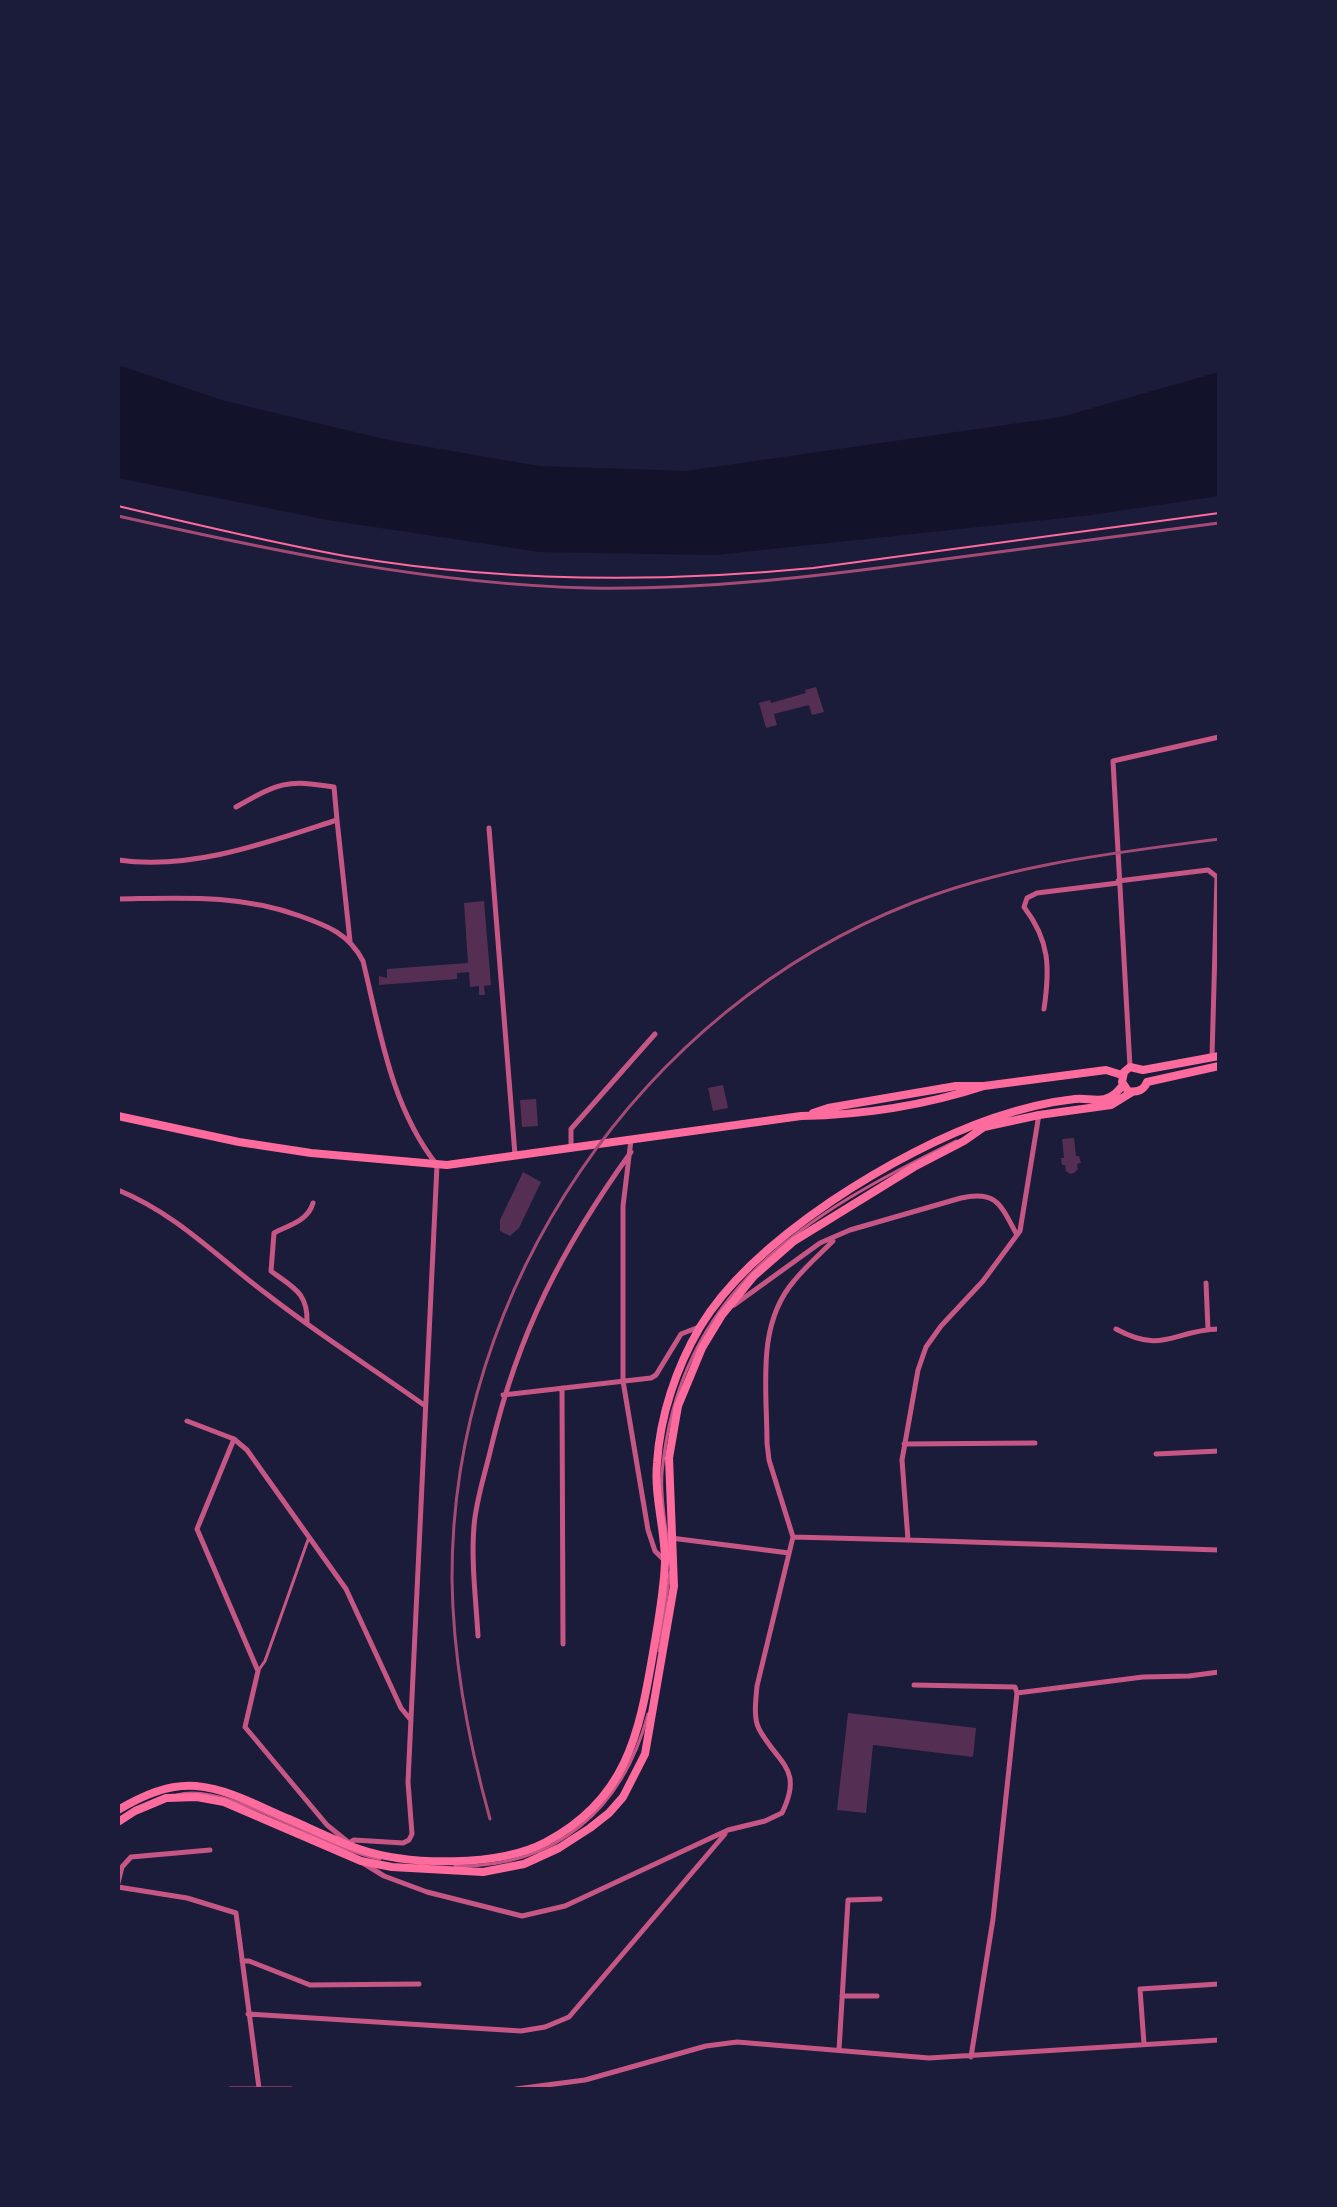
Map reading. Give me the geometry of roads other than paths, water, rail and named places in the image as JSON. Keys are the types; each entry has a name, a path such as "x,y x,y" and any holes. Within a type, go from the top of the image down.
{"main road":[{"path":"118,1822 166,1798 197,1797 224,1802 345,1848 422,1859 488,1859 541,1844 587,1814 611,1788 637,1735 657,1629 668,1537 669,1458 678,1406 702,1348 722,1315 754,1276 794,1241 984,1127 1076,1099 1106,1099 1130,1067 1143,1070 1216,1057"},
{"path":"118,1810 142,1796 169,1788 197,1786 233,1795 345,1848 361,1861 392,1867 483,1872 524,1864 559,1848 609,1813 623,1797 645,1754 674,1586 668,1537 657,1497 656,1466 660,1437 673,1386 700,1327 747,1268 777,1240 880,1172 992,1118 1038,1110 1111,1105 1132,1092 1140,1091 1147,1082 1219,1066"},
{"path":"118,1116 239,1142 311,1153 437,1165 801,1116 828,1108 942,1089 1106,1070 1122,1080 1132,1092"},
{"path":"1143,1070 1147,1082"}],"street":[{"path":"1130,1067 1113,761 1219,737"},
{"path":"236,807 279,785 300,781 334,787 350,941"},
{"path":"118,860 146,863 185,860 261,844 337,820"},
{"path":"489,828 515,1156"},
{"path":"1044,1009 1049,968 1046,948 1035,921 1024,907 1027,898 1037,893 1208,870 1217,877 1216,1057"},
{"path":"118,899 221,898 252,901 323,924 343,934 363,961 400,1103 427,1154 437,1165 410,1719 408,1782 413,1822 409,1840 403,1843 354,1840 345,1848 245,1727 258,1671 197,1529 234,1439"},
{"path":"571,1149 571,1129 655,1034"},
{"path":"908,1540 902,1460 918,1370 926,1347 983,1281 1023,1222 1038,1110"},
{"path":"631,1140 623,1206 623,1381 648,1530 655,1551 665,1561"},
{"path":"478,1636 474,1523 503,1395 547,1285 596,1200 631,1152"},
{"path":"118,1190 169,1216 267,1295 424,1405"},
{"path":"722,1315 820,1243 850,1230 975,1195 986,1196 999,1203 1017,1235"},
{"path":"307,1323 308,1305 303,1297 271,1271 274,1233 306,1217 313,1203"},
{"path":"361,1861 384,1876 427,1892 522,1916 565,1906 728,1830 782,1813 792,1790 788,1772 757,1727 756,1710 757,1686 793,1537 769,1460 767,1443 769,1326 794,1280 836,1237"},
{"path":"1206,1283 1208,1329"},
{"path":"503,1395 656,1375 681,1334 700,1327"},
{"path":"1116,1329 1137,1340 1154,1342 1219,1329"},
{"path":"562,1388 563,1644"},
{"path":"187,1421 234,1439 247,1450 346,1589 401,1708 410,1719"},
{"path":"904,1444 1035,1443"},
{"path":"1156,1454 1219,1451"},
{"path":"668,1537 789,1553"},
{"path":"793,1537 1219,1550"},
{"path":"1017,1693 1143,1677 1219,1672"},
{"path":"914,1685 1015,1687 1017,1693 993,1919 971,2057"},
{"path":"248,2014 460,2029 521,2031 545,2027 569,2017 728,1830"},
{"path":"210,1850 131,1857 122,1867 118,1885 187,1898 236,1913 259,2088"},
{"path":"839,2050 848,1900 880,1899"},
{"path":"242,1961 310,1985 419,1984"},
{"path":"1144,2044 1140,1989 1219,1984"},
{"path":"842,1996 877,1996"},
{"path":"516,2089 585,2080 706,2046 737,2042 929,2058 1219,2040"},
{"path":"230,2089 291,2089"}],"lane":[{"path":"345,1848 364,1856 395,1861 481,1867 519,1859 556,1844 586,1823 611,1796 623,1779 647,1716 669,1586 662,1477 669,1422 691,1360 709,1324 739,1285 784,1243 836,1207 908,1164 984,1127"},
{"path":"258,1671 265,1661 309,1537"}],"railway":[{"path":"118,516 293,553 410,573 589,588 677,587 807,576 1219,523"},
{"path":"490,1819 469,1730 455,1640 452,1579 460,1471 485,1366 526,1265 580,1172 647,1087 726,1012 814,951 912,903 987,879 1063,862 1219,839"}]}
